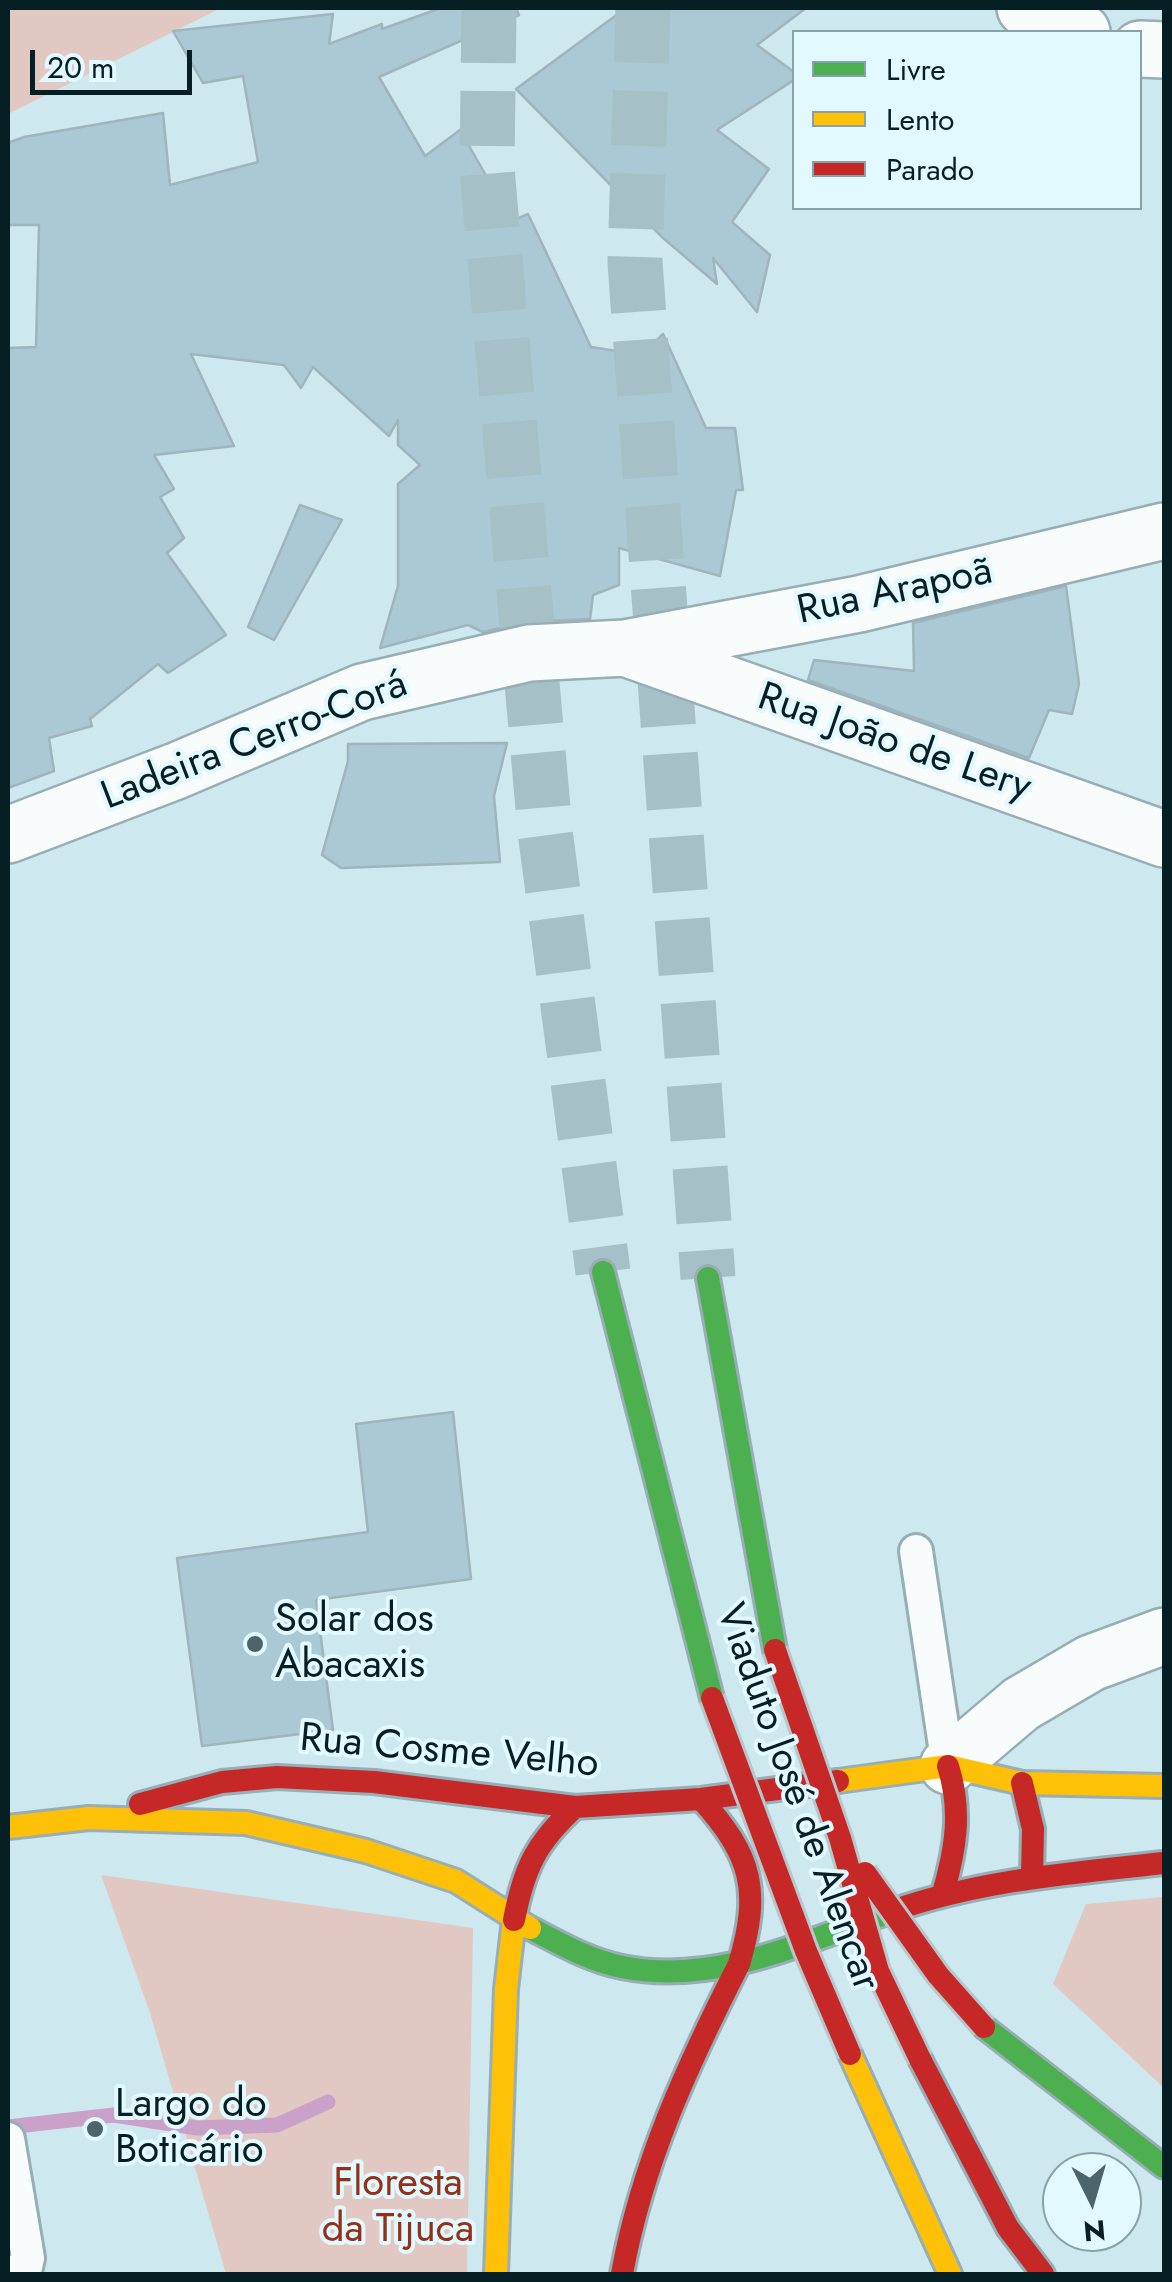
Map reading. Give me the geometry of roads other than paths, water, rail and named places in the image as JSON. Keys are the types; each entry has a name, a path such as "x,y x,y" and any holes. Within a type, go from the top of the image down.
{"main road":[{"name":"Viaduto José de Alencar","path":"604,1272 712,1698 806,1952 950,2274"},
{"name":"Viaduto José de Alencar","path":"708,1278 774,1650 840,1838 878,1971 1008,2228 1043,2274"},
{"name":"Rua Cosme Velho","path":"89,1818 222,1782 276,1777 374,1782 575,1807 701,1799 948,1766 1022,1782 1164,1786"},
{"path":"943,1893 956,1851 959,1820 956,1789 948,1766"},
{"path":"1022,1782 1031,1805 1036,1839 1032,1877"},
{"path":"622,2274 628,2231 661,2123 739,1964 752,1925 754,1888 744,1858 730,1829 701,1799"},
{"path":"496,2274 506,1990 514,1920 522,1878 532,1853 545,1833 575,1807"},
{"name":"Rua Cosme Velho","path":"8,1827 89,1818 246,1824 366,1851 456,1880 514,1920 568,1948 621,1967 698,1971 739,1964 943,1893 1032,1877 1164,1862"},
{"path":"840,1838 938,1975 984,2026 1164,2167"}],"street":[{"path":"1025,8 1044,22 1074,30"},
{"name":"Rua Arapoã","path":"624,648 860,604 1164,531"},
{"name":"Ladeira Cerro-Corá","path":"8,835 176,771 362,692 529,653 624,648"},
{"name":"Rua João de Lery","path":"624,648 1164,839"},
{"path":"948,1766 1022,1704 1091,1663 1164,1636"}],"lane":[{"path":"916,1551 948,1766"},
{"path":"8,2139 28,2258 26,2267 8,2274"}],"waterway":[{"path":"8,2127 114,2115 197,2128 277,2125 328,2102"}],"tunnel":[{"path":"489,8 487,169 545,831 603,1272"},
{"path":"643,8 635,262 708,1278"}],"place":[{"name":"Solar dos Abacaxis","path":"255,1644"},
{"name":"Largo do Boticário","path":"95,2129"}],"park label":[{"name":"Floresta da Tijuca","path":"398,2208"}]}
